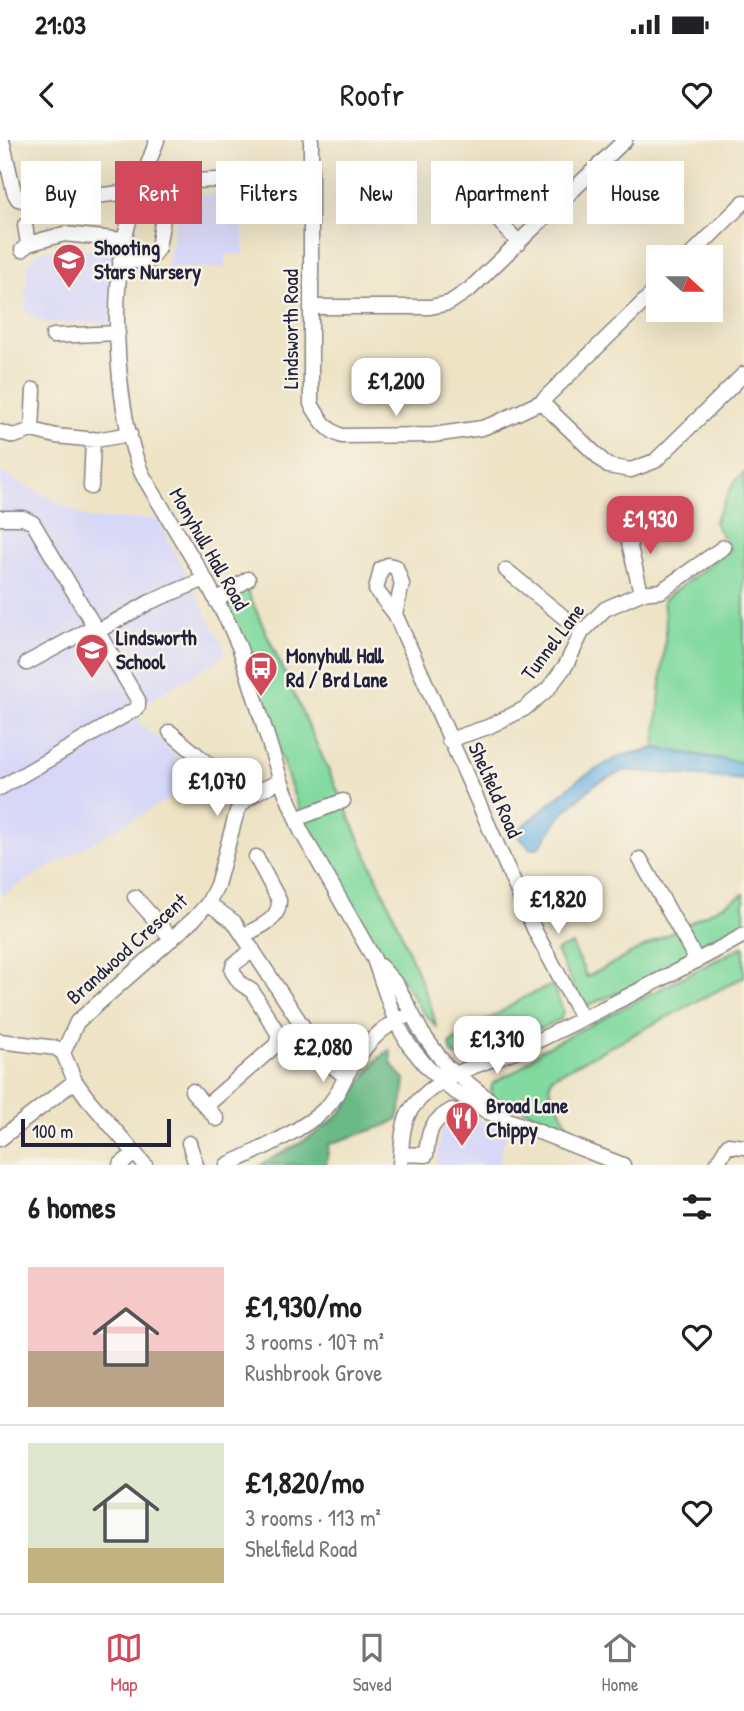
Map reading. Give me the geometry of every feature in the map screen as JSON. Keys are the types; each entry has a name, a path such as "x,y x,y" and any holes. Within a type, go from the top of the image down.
{"street":[{"name":"Monyhull Hall Road","path":"150,161 157,140"},
{"name":"Lindsworth Road","path":"310,161 311,140"},
{"path":"313,307 410,308 449,303 470,289 625,140"},
{"path":"3,144 13,192 18,199 33,203 115,189"},
{"path":"701,245 744,202"},
{"name":"Monyhull Hall Road","path":"129,224 120,261 118,333 122,389 135,458 205,579 240,649 296,819 374,959 397,985 434,1051 455,1082"},
{"path":"120,261 149,261 158,248 162,224"},
{"name":"Lindsworth Road","path":"311,224 311,404 323,424 342,436 433,435 496,423 541,402 646,300"},
{"path":"502,224 519,243"},
{"path":"25,225 25,248 64,234 124,240"},
{"path":"53,336 118,333"},
{"path":"541,402 608,466 631,470 655,461 744,374"},
{"path":"32,430 34,390"},
{"path":"0,432 14,436 32,430 56,436 93,439 130,434"},
{"path":"90,487 93,439"},
{"path":"0,518 23,518 33,523 138,700 138,706 134,710 0,788"},
{"path":"625,526 641,593"},
{"name":"Tunnel Lane","path":"449,740 488,727 524,709 548,689 566,665 582,632 605,609 641,593 661,591 724,547"},
{"path":"506,570 582,632"},
{"path":"27,663 150,602 205,579"},
{"path":"216,601 248,579"},
{"name":"Shelfield Road","path":"395,614 536,933 582,1018"},
{"path":"170,732 248,798"},
{"path":"281,780 248,798 237,811 217,884 208,903 234,922 317,1048 331,1065 346,1077"},
{"path":"296,819 343,801"},
{"path":"243,936 270,921 279,908 279,900 256,857"},
{"path":"640,859 697,961"},
{"path":"135,897 172,939"},
{"name":"Brandwood Crescent","path":"63,1053 77,1022 172,939 208,903"},
{"path":"410,1110 455,1082 744,935"},
{"path":"206,1107 279,1040 279,1035 252,991 240,984 232,971 233,964 253,950"},
{"name":"Monyhull Hall Road","path":"374,959 395,1020 409,1045 428,1067 455,1082"},
{"path":"227,1165 259,1150 324,1110 337,1096 346,1077 372,1038 395,1020 412,1014"},
{"path":"0,1041 56,1048 63,1053 75,1081 88,1099 145,1165"},
{"path":"428,1067 426,1085 413,1101 404,1129 401,1160 426,1155 428,1138 436,1119 452,1110"},
{"path":"0,1139 75,1081"},
{"path":"455,1082 528,1126 624,1165"},
{"path":"404,1129 414,1115 455,1082"},
{"path":"192,1091 217,1119"},
{"path":"188,1143 196,1165"},
{"path":"716,1165 728,1145 744,1147"},
{"path":"120,1165 135,1153"}],"shaded area":[{"path":"216,193 216,224 244,224 244,255 227,254 225,268 167,267 174,224 202,224 202,195"},
{"name":"Shooting Stars Nursery","path":"81,249 112,253 112,323 45,323 25,312 27,263 41,250"},
{"name":"Lindsworth School","path":"0,472 90,519 158,519 227,654 141,706 139,721 201,780 0,896"},
{"path":"471,1115 506,1133 498,1165 437,1165 441,1132 455,1118"}],"green space":[{"path":"744,473 744,763 655,748 666,627 663,600 730,549 714,522 735,481"},
{"path":"245,586 393,913 432,1009 436,1026 421,1010 403,980 375,952 304,823 225,599"},
{"path":"744,894 744,928 634,986 586,1006 556,951 572,944 587,977"},
{"path":"744,946 744,977 552,1077 549,1087 568,1126 494,1098 491,1089 493,1083 519,1069 541,1050"},
{"path":"552,985 563,1010 561,1019 469,1061 452,1054 450,1043 527,996"},
{"path":"390,1050 392,1065 405,1079 398,1119 329,1144 326,1165 260,1165 325,1127 349,1103 376,1062"}],"water":[{"path":"655,748 744,763 744,780 625,770 595,784 564,812 539,847 531,849 515,833 579,779 620,756"}],"place":[{"name":"Shooting Stars Nursery","path":"69,290"},
{"name":"Lindsworth School","path":"92,680"},
{"name":"Monyhull Hall Rd / Brd Lane","path":"261,698"},
{"name":"Broad Lane Chippy","path":"462,1148"}]}
